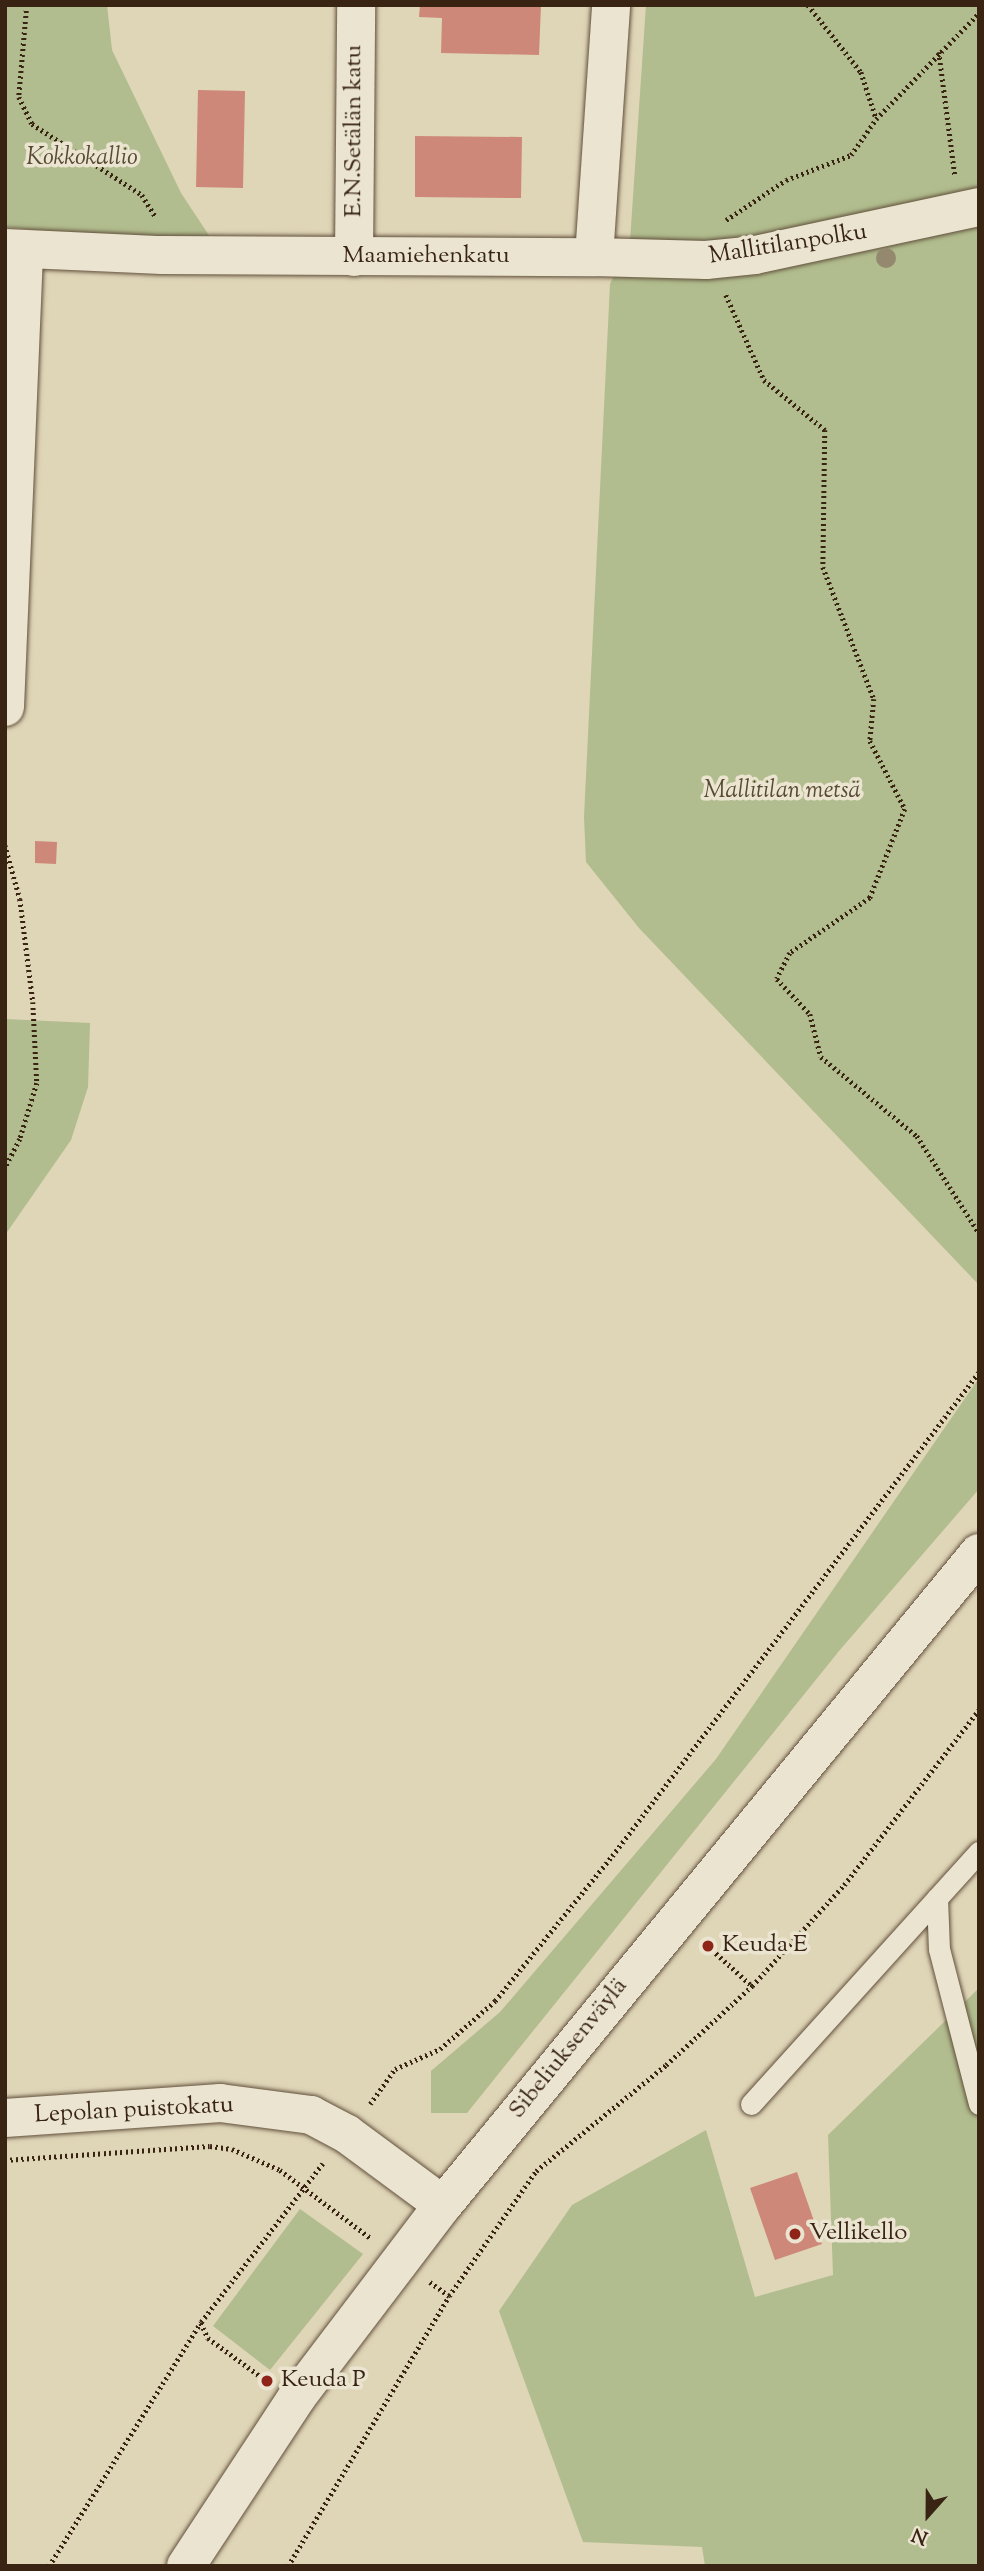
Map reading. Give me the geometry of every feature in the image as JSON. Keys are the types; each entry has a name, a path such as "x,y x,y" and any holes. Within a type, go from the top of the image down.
{"street":[{"name":"E.N.Setälän katu","path":"354,257 356,5"},
{"path":"594,257 611,5"},
{"name":"Mallitilanpolku","path":"594,257 706,260 755,256 969,210"},
{"name":"Maamiehenkatu","path":"15,250 162,255 594,257"},
{"path":"5,707 15,250"},
{"name":"Sibeliuksenväylä","path":"186,2566 297,2398 443,2206 979,1553"},
{"name":"Lepolan puistokatu","path":"5,2118 220,2103 311,2115 347,2134 443,2206"}],"lane":[{"path":"751,2104 979,1852"},
{"path":"937,1898 939,1949 979,2104"}],"path":[{"path":"27,5 19,97 32,124 142,195 161,225 162,255"},
{"path":"808,5 861,72 876,119"},
{"path":"979,13 939,51 876,119 851,155 786,180 734,211 717,231 706,260 742,322 764,380 825,430 823,567 874,699 870,741 905,809 870,898 790,953 777,979 810,1014 821,1057 917,1136 979,1233"},
{"path":"939,51 969,210"},
{"path":"5,845 20,899 33,1002 37,1083 20,1139 5,1169"},
{"path":"48,2566 201,2322 395,2069 440,2049 495,2001 621,1845 979,1372"},
{"path":"288,2566 449,2295 536,2171 666,2065 752,1986 844,1885 979,1710"},
{"path":"708,1946 752,1986"},
{"path":"5,2160 210,2146 232,2149 280,2170 401,2261"},
{"path":"201,2322 208,2338 267,2381"}],"green space":[{"name":"Kokkokallio","path":"5,5 107,5 112,50 181,193 218,249 5,227"},
{"name":"Mallitilan metsä","path":"646,5 979,5 979,1285 639,928 586,862 584,817 610,284 630,241"},
{"path":"5,1019 90,1023 88,1087 71,1140 5,1235"},
{"path":"979,1378 979,1489 839,1651 467,2113 431,2113 431,2071 500,2012 716,1759"},
{"path":"979,1988 979,2566 705,2566 702,2547 583,2542 499,2311 572,2205 706,2130 755,2297 833,2275 828,2135"},
{"path":"300,2209 363,2254 270,2370 213,2326"}],"building":[{"path":"420,5 541,5 539,55 441,53 442,18 419,17"},
{"path":"198,90 245,91 243,188 196,187"},
{"path":"415,136 522,137 521,198 415,197"},
{"path":"35,841 57,842 56,864 35,863"},
{"path":"797,2172 822,2244 775,2260 750,2188"}],"place":[{"name":"Keuda E","path":"708,1946"},
{"name":"Vellikello","path":"795,2234"},
{"name":"Keuda P","path":"267,2381"}]}
